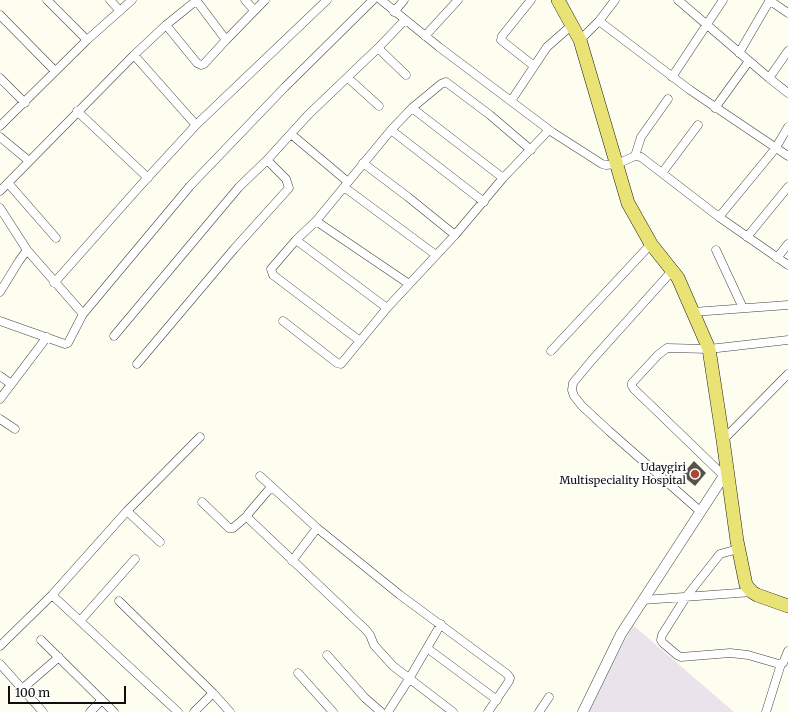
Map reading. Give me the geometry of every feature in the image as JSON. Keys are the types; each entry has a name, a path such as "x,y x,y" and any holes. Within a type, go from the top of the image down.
{"main road":[{"path":"558,0 580,40 628,203 651,244 678,278 709,349 723,440 726,473 738,549 746,585 752,592 788,606"}],"street":[{"path":"47,0 87,40"},
{"path":"110,0 120,12"},
{"path":"0,126 87,40 132,0"},
{"path":"0,191 77,111 134,55 166,25 197,0 226,40"},
{"path":"245,0 254,10"},
{"path":"166,25 197,63 201,65 204,64 265,0"},
{"path":"54,282 196,125 327,0"},
{"path":"0,321 65,344 68,343 80,319 190,186 285,87 373,0"},
{"path":"381,0 425,36 549,130 598,162 606,165 617,164 635,156 646,160 719,217 788,265"},
{"path":"394,12 404,0"},
{"path":"425,36 458,0"},
{"path":"531,0 502,36 501,40 534,66"},
{"path":"580,40 599,22 615,0"},
{"path":"678,0 788,93"},
{"path":"672,77 723,0"},
{"path":"739,53 770,0 788,13"},
{"path":"0,15 56,72"},
{"path":"114,336 239,187 267,160 308,115 348,78 405,20"},
{"path":"599,22 715,108 775,149 788,156"},
{"path":"511,101 547,47 572,25"},
{"path":"378,48 406,75"},
{"path":"769,78 788,51"},
{"path":"134,55 196,125"},
{"path":"715,108 749,61"},
{"path":"0,78 24,103"},
{"path":"348,78 379,106"},
{"path":"360,341 271,271 272,267 296,240 316,221 391,130 412,108 441,84 446,82 490,114 531,150"},
{"path":"635,156 641,137 668,99"},
{"path":"412,108 503,178"},
{"path":"77,111 148,178"},
{"path":"662,173 698,125"},
{"path":"719,217 775,149 788,127"},
{"path":"391,130 484,202"},
{"path":"283,321 339,364 343,363 387,308 455,235 503,178 549,130"},
{"path":"291,134 346,184 436,255"},
{"path":"0,137 29,161"},
{"path":"137,364 234,249 289,188 286,179 267,160"},
{"path":"363,163 455,235"},
{"path":"8,183 56,238"},
{"path":"747,237 788,187"},
{"path":"0,208 27,250 54,282 80,319"},
{"path":"316,221 409,284"},
{"path":"296,240 387,308"},
{"path":"551,351 651,244"},
{"path":"777,258 788,244"},
{"path":"1,285 27,250"},
{"path":"716,250 743,308"},
{"path":"672,270 592,360 573,383 572,390 574,396 582,406 701,512"},
{"path":"693,312 788,304"},
{"path":"0,399 48,337"},
{"path":"584,710 621,634 726,473 632,386 633,381 662,350 667,348 709,349 788,340"},
{"path":"723,440 788,374"},
{"path":"0,376 11,384"},
{"path":"0,419 15,429"},
{"path":"1,642 52,595 127,511 200,437"},
{"path":"260,476 317,528 400,595 509,676 509,681 488,712"},
{"path":"202,502 229,528 233,528 247,516 271,487"},
{"path":"127,511 160,542"},
{"path":"247,516 249,520 366,630 374,645 393,666 453,712"},
{"path":"292,561 317,528"},
{"path":"738,549 720,554 686,597 661,638 663,643 681,657 715,654 740,654 781,664"},
{"path":"80,621 135,559"},
{"path":"643,600 752,592"},
{"path":"52,595 178,712"},
{"path":"119,601 213,693 230,712"},
{"path":"388,712 441,624"},
{"path":"41,640 114,712"},
{"path":"427,648 497,700"},
{"path":"766,712 781,664 788,651"},
{"path":"327,655 365,698 381,712"},
{"path":"22,689 59,657"},
{"path":"0,664 43,712"},
{"path":"298,673 332,712"},
{"path":"194,712 213,693"},
{"path":"539,712 550,697"},
{"path":"90,712 102,700"}],"shaded area":[{"path":"633,625 734,712 586,712"}],"building":[{"path":"694,461 706,473 695,486 682,475"}],"place":[{"name":"Udaygiri Multispeciality Hospital","path":"695,474"}]}
